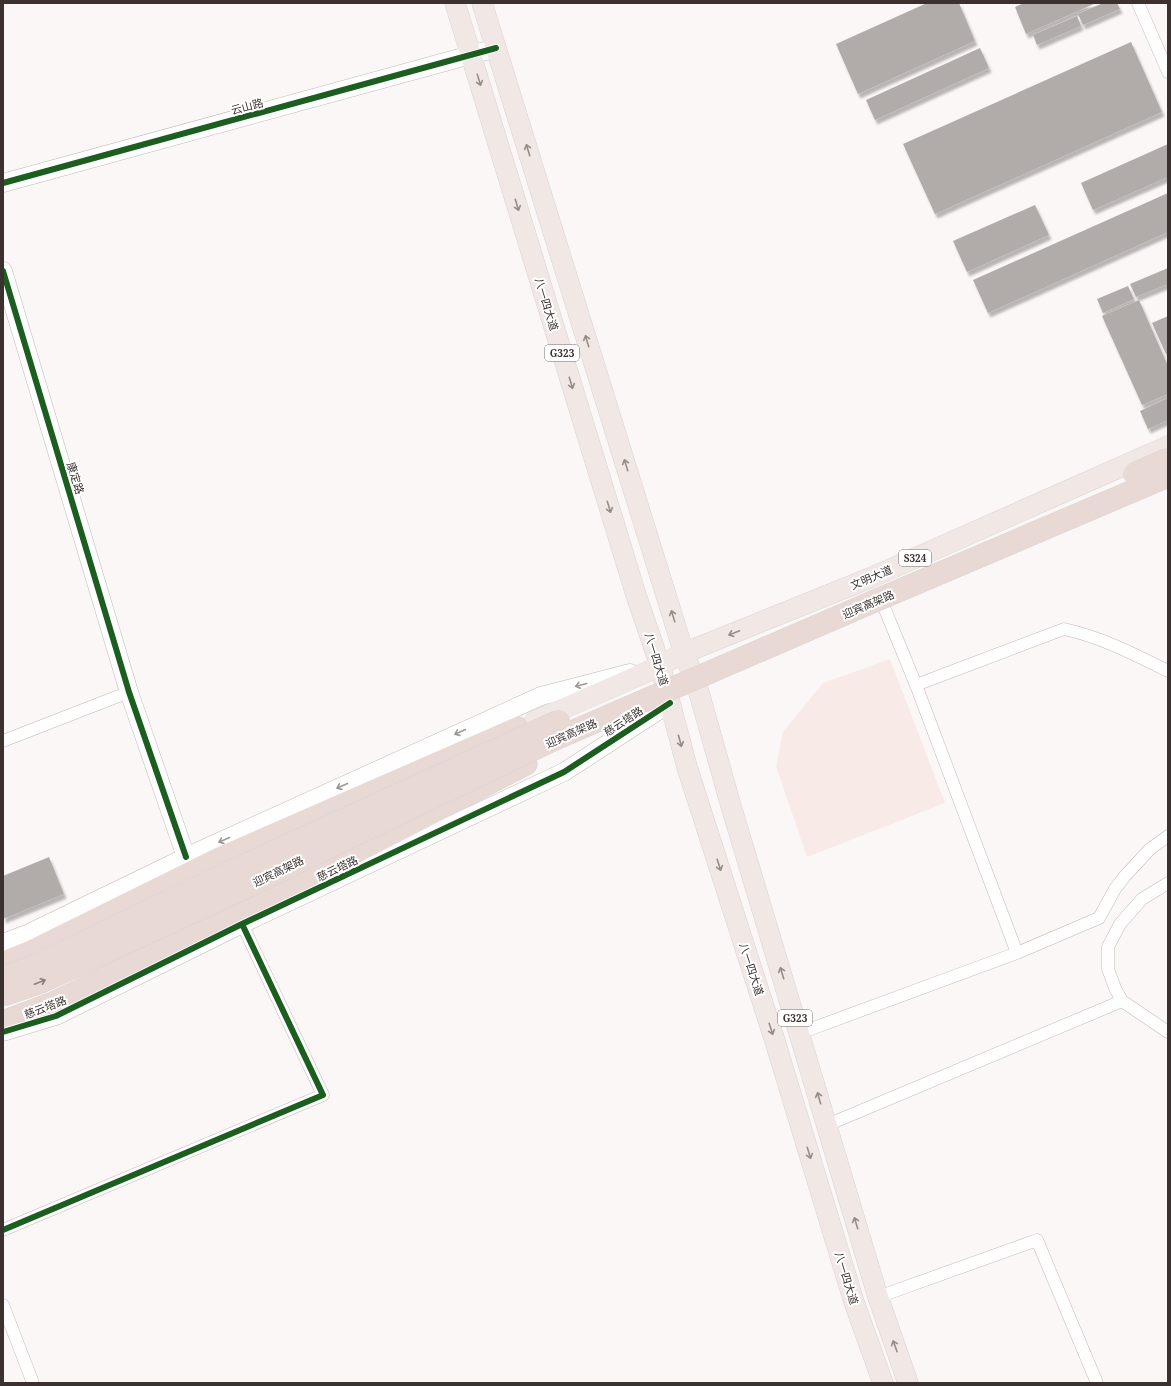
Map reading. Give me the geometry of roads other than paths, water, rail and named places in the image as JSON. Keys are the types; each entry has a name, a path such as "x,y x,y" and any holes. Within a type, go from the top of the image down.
{"highway":[{"name":"迎宾高架路","path":"3,978 34,966 225,874 546,726 874,588 1168,459"},
{"name":"迎宾高架路","path":"3,996 41,982 236,892 553,740 1168,476"},
{"path":"3,963 30,952 218,859 546,716"},
{"path":"3,1022 53,1003 246,909 556,749"}],"main road":[{"name":"八一四大道","path":"455,3 636,595 660,665 687,767 774,1038 854,1302 883,1383"},
{"name":"G323","path":"482,3 684,653 698,689 731,806 878,1297 908,1383"},
{"name":"文明大道","path":"660,665 684,653 870,578 1168,446"},
{"path":"670,703 698,689 884,607 1168,486"},
{"path":"3,967 32,957 546,716 660,665"},
{"name":"慈云塔路","path":"3,1013 48,996 556,749 637,714 670,703"}],"street":[{"path":"1138,3 1168,72"},
{"name":"云山路","path":"3,183 496,48"},
{"name":"康定路","path":"3,271 129,692 186,857"},
{"path":"884,607 916,685 1017,953"},
{"path":"916,685 1064,630 1081,633 1109,642 1168,671"},
{"path":"3,943 28,934 186,857 541,696 660,665"},
{"path":"3,741 129,692"},
{"name":"慈云塔路","path":"3,1032 56,1016 242,924 564,772 670,703"},
{"path":"800,1033 1017,953 1099,918 1112,894 1125,876 1150,849 1168,836"},
{"path":"1168,883 1142,899 1120,924 1108,947 1108,969 1115,988 1122,1001 1168,1032"},
{"path":"3,1230 323,1095 242,924"},
{"path":"827,1125 1122,1001"},
{"path":"878,1297 1037,1240 1097,1383"},
{"path":"3,1305 32,1383"}]}
